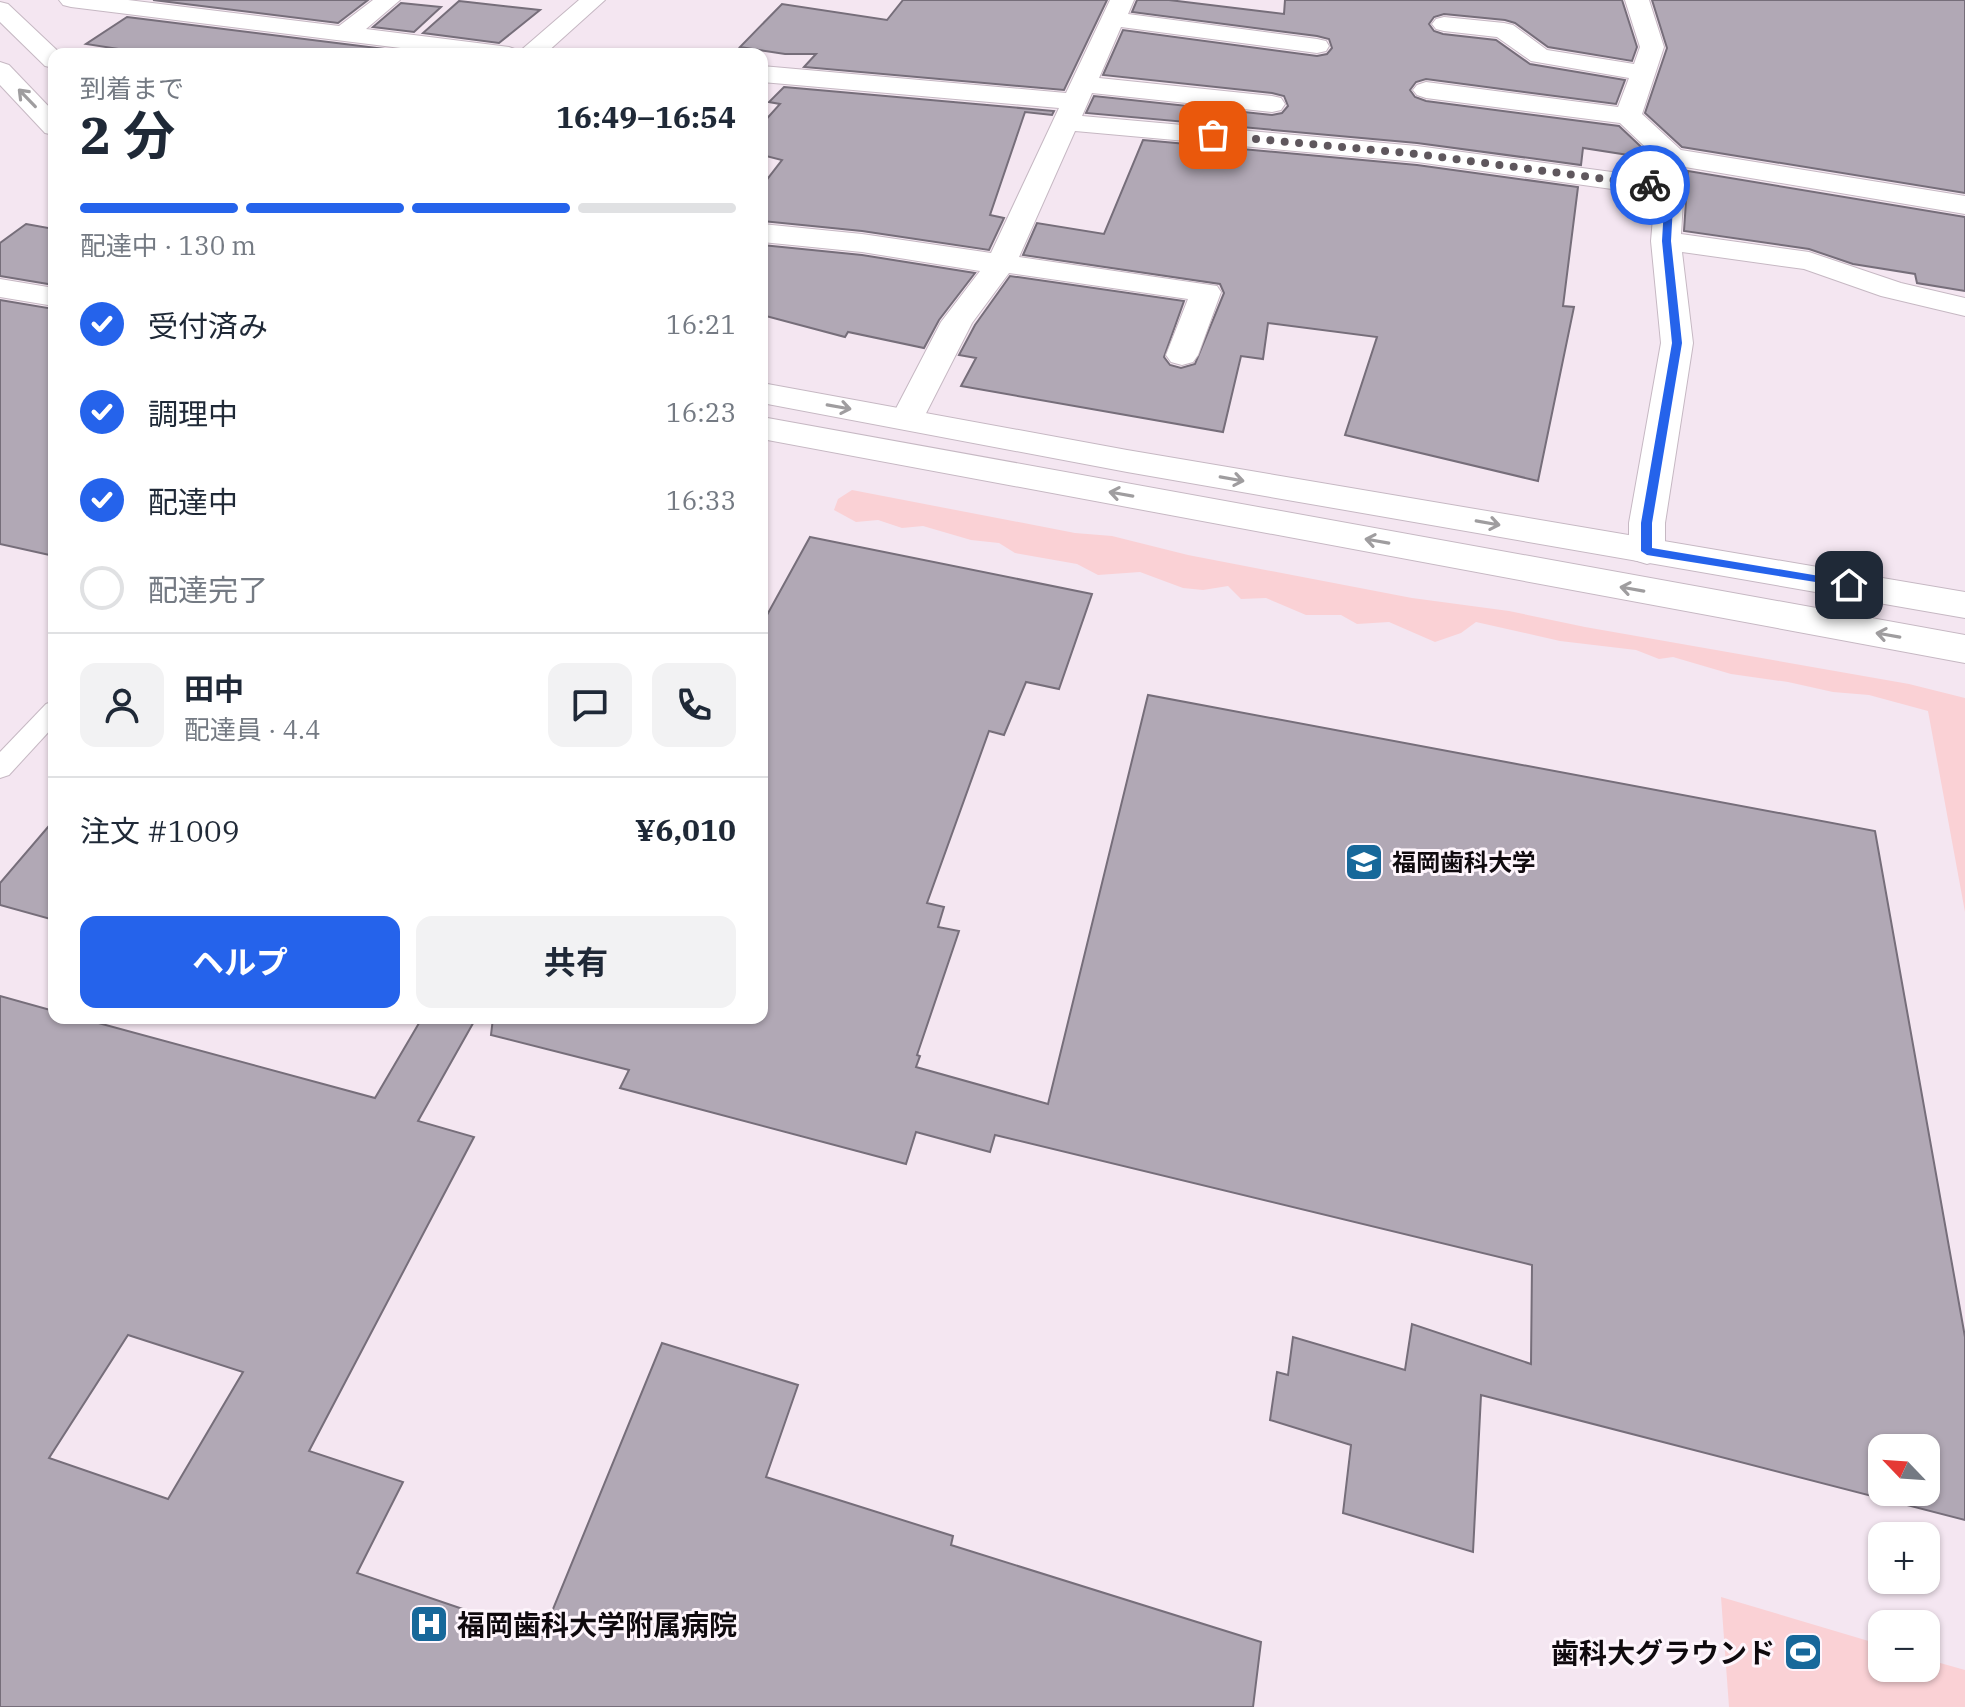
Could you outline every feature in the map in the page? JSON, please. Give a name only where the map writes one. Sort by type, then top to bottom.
[{"type":"street","points":[[71,0],[460,48]]},
{"type":"street","points":[[226,19],[253,0]]},
{"type":"street","points":[[344,34],[388,0]]},
{"type":"street","points":[[537,48],[593,0]]},
{"type":"street","points":[[1628,116],[1652,47],[1637,0]]},
{"type":"street","points":[[7,9],[48,54]]},
{"type":"street","points":[[907,420],[957,322],[1001,263],[1117,9],[1317,46]]},
{"type":"street","points":[[1444,24],[1504,30],[1540,56],[1643,73]]},
{"type":"street","points":[[0,70],[48,121]]},
{"type":"street","points":[[768,75],[1076,103],[1669,188]]},
{"type":"street","points":[[1426,90],[1628,116],[1672,157],[1965,205]]},
{"type":"street","points":[[1076,103],[1272,104]]},
{"type":"street","points":[[1647,551],[1647,523],[1677,343],[1666,241],[1672,157]]},
{"type":"street","points":[[768,234],[862,243],[967,261],[1206,292],[1182,355]]},
{"type":"street","points":[[1666,241],[1809,261],[1892,290],[1965,307]]},
{"type":"street","points":[[0,288],[48,296]]},
{"type":"street","points":[[768,394],[1965,605]]},
{"type":"street","points":[[768,429],[1965,649]]},
{"type":"lane","points":[[0,768],[48,716]]},
{"type":"shaded area","points":[[852,490],[1075,533],[1112,536],[1188,555],[1412,598],[1509,611],[1909,684],[1965,698],[1965,912],[1928,711],[1869,695],[1833,692],[1731,674],[1673,657],[1659,659],[1636,650],[1560,641],[1476,622],[1461,633],[1435,642],[1389,622],[1357,624],[1341,615],[1306,615],[1266,598],[1241,599],[1228,586],[1203,590],[1183,588],[1140,572],[1098,575],[1077,564],[1015,553],[999,543],[971,540],[923,526],[902,528],[878,520],[856,522],[834,510],[838,499]]},
{"type":"shaded area","name":"歯科大グラウンド","points":[[1721,1597],[1868,1641],[1868,1682],[1940,1682],[1940,1663],[1965,1670],[1965,1707],[1729,1707]]},
{"type":"building","points":[[153,0],[368,0],[338,23]]},
{"type":"building","points":[[903,0],[1107,0],[1064,90],[804,67],[816,54],[785,54],[768,51],[768,48],[740,47],[782,4],[887,20]]},
{"type":"building","points":[[1137,0],[1169,0],[1284,14],[1285,0],[1622,0],[1637,47],[1632,61],[1548,47],[1515,23],[1505,20],[1444,14],[1434,17],[1429,24],[1434,31],[1443,34],[1496,40],[1530,64],[1625,80],[1616,104],[1426,79],[1416,82],[1410,90],[1415,97],[1426,101],[1619,126],[1654,159],[1583,148],[1581,165],[1417,143],[1086,113],[1094,96],[1272,115],[1282,113],[1288,106],[1284,96],[1272,93],[1103,75],[1123,30],[1317,56],[1327,54],[1332,48],[1329,39],[1317,36],[1132,12]]},
{"type":"building","points":[[1652,0],[1965,0],[1965,193],[1682,147],[1645,113],[1667,48]]},
{"type":"building","points":[[459,1],[540,10],[499,43],[423,33]]},
{"type":"building","points":[[401,3],[441,7],[414,32],[373,27]]},
{"type":"building","points":[[127,17],[377,48],[112,48],[86,44]]},
{"type":"building","points":[[784,87],[1054,111],[1052,115],[1025,112],[990,215],[1004,218],[989,250],[862,231],[768,222],[768,178],[782,160],[768,156],[768,117],[780,104],[769,102]]},
{"type":"building","points":[[1143,140],[1417,165],[1578,187],[1563,306],[1574,307],[1538,481],[1345,435],[1377,337],[1268,323],[1263,359],[1241,356],[1223,432],[961,386],[976,358],[959,355],[975,325],[1010,276],[1184,301],[1164,357],[1170,365],[1181,368],[1195,364],[1224,293],[1220,284],[1023,255],[1037,223],[1104,234]]},
{"type":"building","points":[[1688,171],[1965,217],[1965,291],[1917,283],[1915,274],[1853,264],[1809,249],[1684,231]]},
{"type":"building","points":[[26,224],[48,228],[48,284],[0,276],[0,243]]},
{"type":"building","points":[[768,246],[862,255],[975,273],[939,320],[924,348],[848,332],[845,337],[768,317]]},
{"type":"building","points":[[0,300],[48,308],[48,555],[0,544]]},
{"type":"building","points":[[810,537],[1092,594],[1059,689],[1026,682],[1004,735],[989,731],[927,903],[944,907],[938,927],[959,931],[917,1055],[920,1056],[916,1067],[1048,1104],[1148,695],[1875,831],[1965,1337],[1965,1520],[1911,1506],[1940,1506],[1940,1434],[1868,1434],[1868,1495],[1481,1395],[1473,1552],[1343,1513],[1351,1445],[1270,1420],[1277,1372],[1288,1375],[1293,1337],[1405,1370],[1412,1324],[1531,1364],[1532,1265],[995,1135],[990,1152],[916,1132],[906,1164],[620,1088],[629,1070],[491,1035],[492,1024],[768,1024],[768,613]]},
{"type":"building","points":[[48,827],[48,918],[0,905],[0,883]]},
{"type":"building","points":[[0,996],[48,1009],[48,1024],[102,1024],[375,1098],[418,1024],[473,1024],[418,1121],[474,1137],[309,1451],[403,1482],[357,1573],[542,1636],[662,1343],[798,1385],[766,1477],[953,1536],[951,1545],[1261,1642],[1253,1707],[0,1707]],"holes":[[[128,1335],[243,1372],[168,1499],[49,1458]]]},
{"type":"way so far","points":[[1213,135],[1417,154],[1650,185]]},
{"type":"place","name":"福岡歯科大学","points":[[1364,862]]},
{"type":"place","name":"福岡歯科大学附属病院","points":[[429,1624]]},
{"type":"place","name":"歯科大グラウンド","points":[[1803,1652]]},
{"type":"route","points":[[1650,185],[1669,188],[1666,241],[1677,343],[1647,523],[1647,551],[1849,585]]}]
